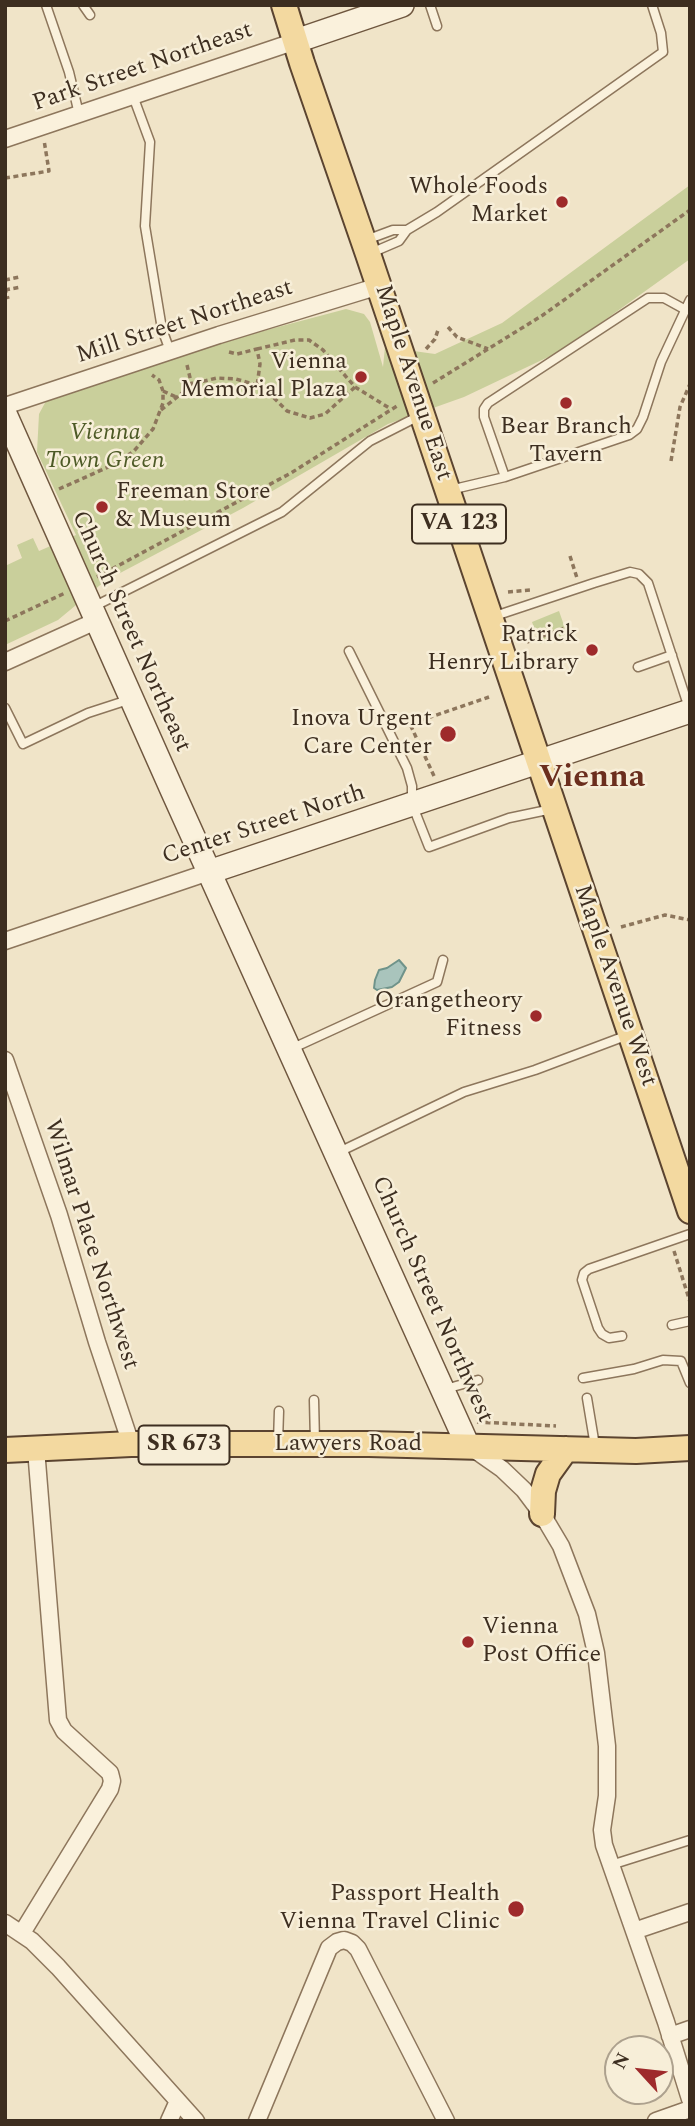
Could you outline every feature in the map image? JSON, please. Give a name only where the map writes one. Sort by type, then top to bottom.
[{"type":"main road","name":"Maple Avenue East","points":[[284,5],[539,761]]},
{"type":"main road","name":"Maple Avenue West","points":[[539,761],[690,1211]]},
{"type":"main road","name":"Lawyers Road","points":[[5,1450],[131,1444],[468,1446],[636,1451],[690,1448]]},
{"type":"main road","points":[[542,1514],[543,1491],[548,1474],[566,1449]]},
{"type":"street","points":[[296,41],[387,7]]},
{"type":"street","name":"Park Street Northeast","points":[[5,139],[296,41]]},
{"type":"street","name":"Mill Street Northeast","points":[[5,406],[379,286]]},
{"type":"street","name":"Church Street Northeast","points":[[5,414],[209,872]]},
{"type":"street","points":[[5,662],[93,615]]},
{"type":"street","name":"Center Street North","points":[[5,941],[690,711]]},
{"type":"street","name":"Church Street Northwest","points":[[209,872],[468,1446],[502,1469],[523,1490],[542,1514],[575,1579],[594,1643],[607,1746],[607,1786],[602,1829],[604,1845],[670,2035]]},
{"type":"street","name":"Wilmar Place Northwest","points":[[5,1060],[59,1214],[131,1444]]},
{"type":"street","points":[[22,1933],[110,1789],[112,1781],[110,1773],[64,1731],[58,1720],[36,1449]]},
{"type":"street","points":[[634,1931],[690,1912]]},
{"type":"street","points":[[5,1923],[22,1933],[58,1967],[196,2121]]},
{"type":"street","points":[[257,2121],[329,1948],[344,1940],[352,1943],[358,1950],[446,2121]]},
{"type":"street","points":[[673,2035],[690,2029]]},
{"type":"street","name":"Church Street Northwest","points":[[674,2049],[690,2099]]},
{"type":"street","points":[[169,2121],[178,2101]]},
{"type":"street","points":[[656,2121],[690,2109]]},
{"type":"lane","points":[[46,5],[69,72],[79,114]]},
{"type":"lane","points":[[83,5],[90,15]]},
{"type":"lane","points":[[430,5],[437,26]]},
{"type":"lane","points":[[366,248],[399,241],[407,230],[437,212],[663,52],[661,33],[652,5]]},
{"type":"lane","points":[[133,96],[149,142],[145,226],[162,329],[170,351]]},
{"type":"lane","points":[[366,248],[393,230],[407,230]]},
{"type":"lane","points":[[505,477],[484,417],[484,409],[488,403],[648,298],[664,298],[684,309]]},
{"type":"lane","points":[[447,491],[505,477],[629,435],[643,417],[661,362],[690,300]]},
{"type":"lane","points":[[93,615],[282,512],[419,404]]},
{"type":"lane","points":[[491,618],[630,572],[639,573],[648,583],[690,711]]},
{"type":"lane","points":[[349,651],[407,768],[412,786],[412,804],[429,847],[509,818],[555,809]]},
{"type":"lane","points":[[638,667],[671,655]]},
{"type":"lane","points":[[5,708],[23,744],[88,713],[131,699]]},
{"type":"lane","points":[[290,1049],[437,982],[443,960]]},
{"type":"lane","points":[[336,1154],[464,1092],[535,1070],[630,1034]]},
{"type":"lane","points":[[622,1336],[609,1338],[602,1335],[582,1280],[584,1273],[690,1234]]},
{"type":"lane","points":[[672,1325],[690,1321]]},
{"type":"lane","points":[[583,1378],[634,1369],[663,1360],[681,1361],[690,1383]]},
{"type":"lane","points":[[442,1390],[478,1380]]},
{"type":"lane","points":[[587,1398],[596,1449]]},
{"type":"lane","points":[[314,1400],[316,1445]]},
{"type":"lane","points":[[278,1445],[279,1411]]},
{"type":"lane","points":[[611,1865],[690,1840]]},
{"type":"path","points":[[5,178],[49,171],[41,127]]},
{"type":"path","points":[[5,621],[80,585],[291,473],[391,409],[419,404],[488,349],[544,314],[690,210]]},
{"type":"path","points":[[5,280],[19,277]]},
{"type":"path","points":[[8,299],[6,289],[21,287]]},
{"type":"path","points":[[448,327],[457,337],[488,349]]},
{"type":"path","points":[[426,349],[439,330]]},
{"type":"path","points":[[229,352],[237,354],[295,340],[309,340],[323,351],[355,387],[391,409]]},
{"type":"path","points":[[257,349],[260,363],[257,386]]},
{"type":"path","points":[[187,365],[192,386]]},
{"type":"path","points":[[54,491],[104,469],[134,451],[153,429],[163,403],[163,391],[159,380],[146,370]]},
{"type":"path","points":[[160,412],[192,386],[217,378],[236,379],[257,386],[269,393],[286,411],[310,418],[325,414],[355,387]]},
{"type":"path","points":[[671,461],[680,407],[690,384]]},
{"type":"path","points":[[163,391],[176,397]]},
{"type":"path","points":[[570,556],[578,580]]},
{"type":"path","points":[[527,642],[568,627]]},
{"type":"path","points":[[435,778],[410,724],[489,697]]},
{"type":"path","points":[[621,927],[665,915],[690,920]]},
{"type":"path","points":[[674,1251],[690,1302]]},
{"type":"green space","name":"Vienna Town Green","points":[[690,185],[690,259],[563,350],[464,397],[388,424],[243,508],[105,581],[58,620],[5,645],[5,566],[22,558],[17,545],[33,538],[39,551],[76,535],[37,452],[39,414],[46,401],[210,345],[346,309],[364,314],[370,322],[383,367],[385,347],[435,354],[502,323]]},
{"type":"green space","points":[[559,611],[567,634],[540,644],[532,622]]},
{"type":"water","points":[[399,960],[406,968],[399,982],[392,987],[377,990],[374,988],[379,970]]},
{"type":"place","name":"Whole Foods Market","points":[[562,202]]},
{"type":"place","name":"Vienna Memorial Plaza","points":[[361,377]]},
{"type":"place","name":"Bear Branch Tavern","points":[[566,403]]},
{"type":"place","name":"Freeman Store & Museum","points":[[102,507]]},
{"type":"place","name":"Patrick Henry Library","points":[[592,650]]},
{"type":"place","name":"Inova Urgent Care Center","points":[[448,734]]},
{"type":"place","name":"Orangetheory Fitness","points":[[536,1016]]},
{"type":"place","name":"Vienna Post Office","points":[[468,1642]]},
{"type":"place","name":"Passport Health Vienna Travel Clinic","points":[[516,1909]]},
{"type":"district","name":"Vienna","points":[[592,780]]}]
